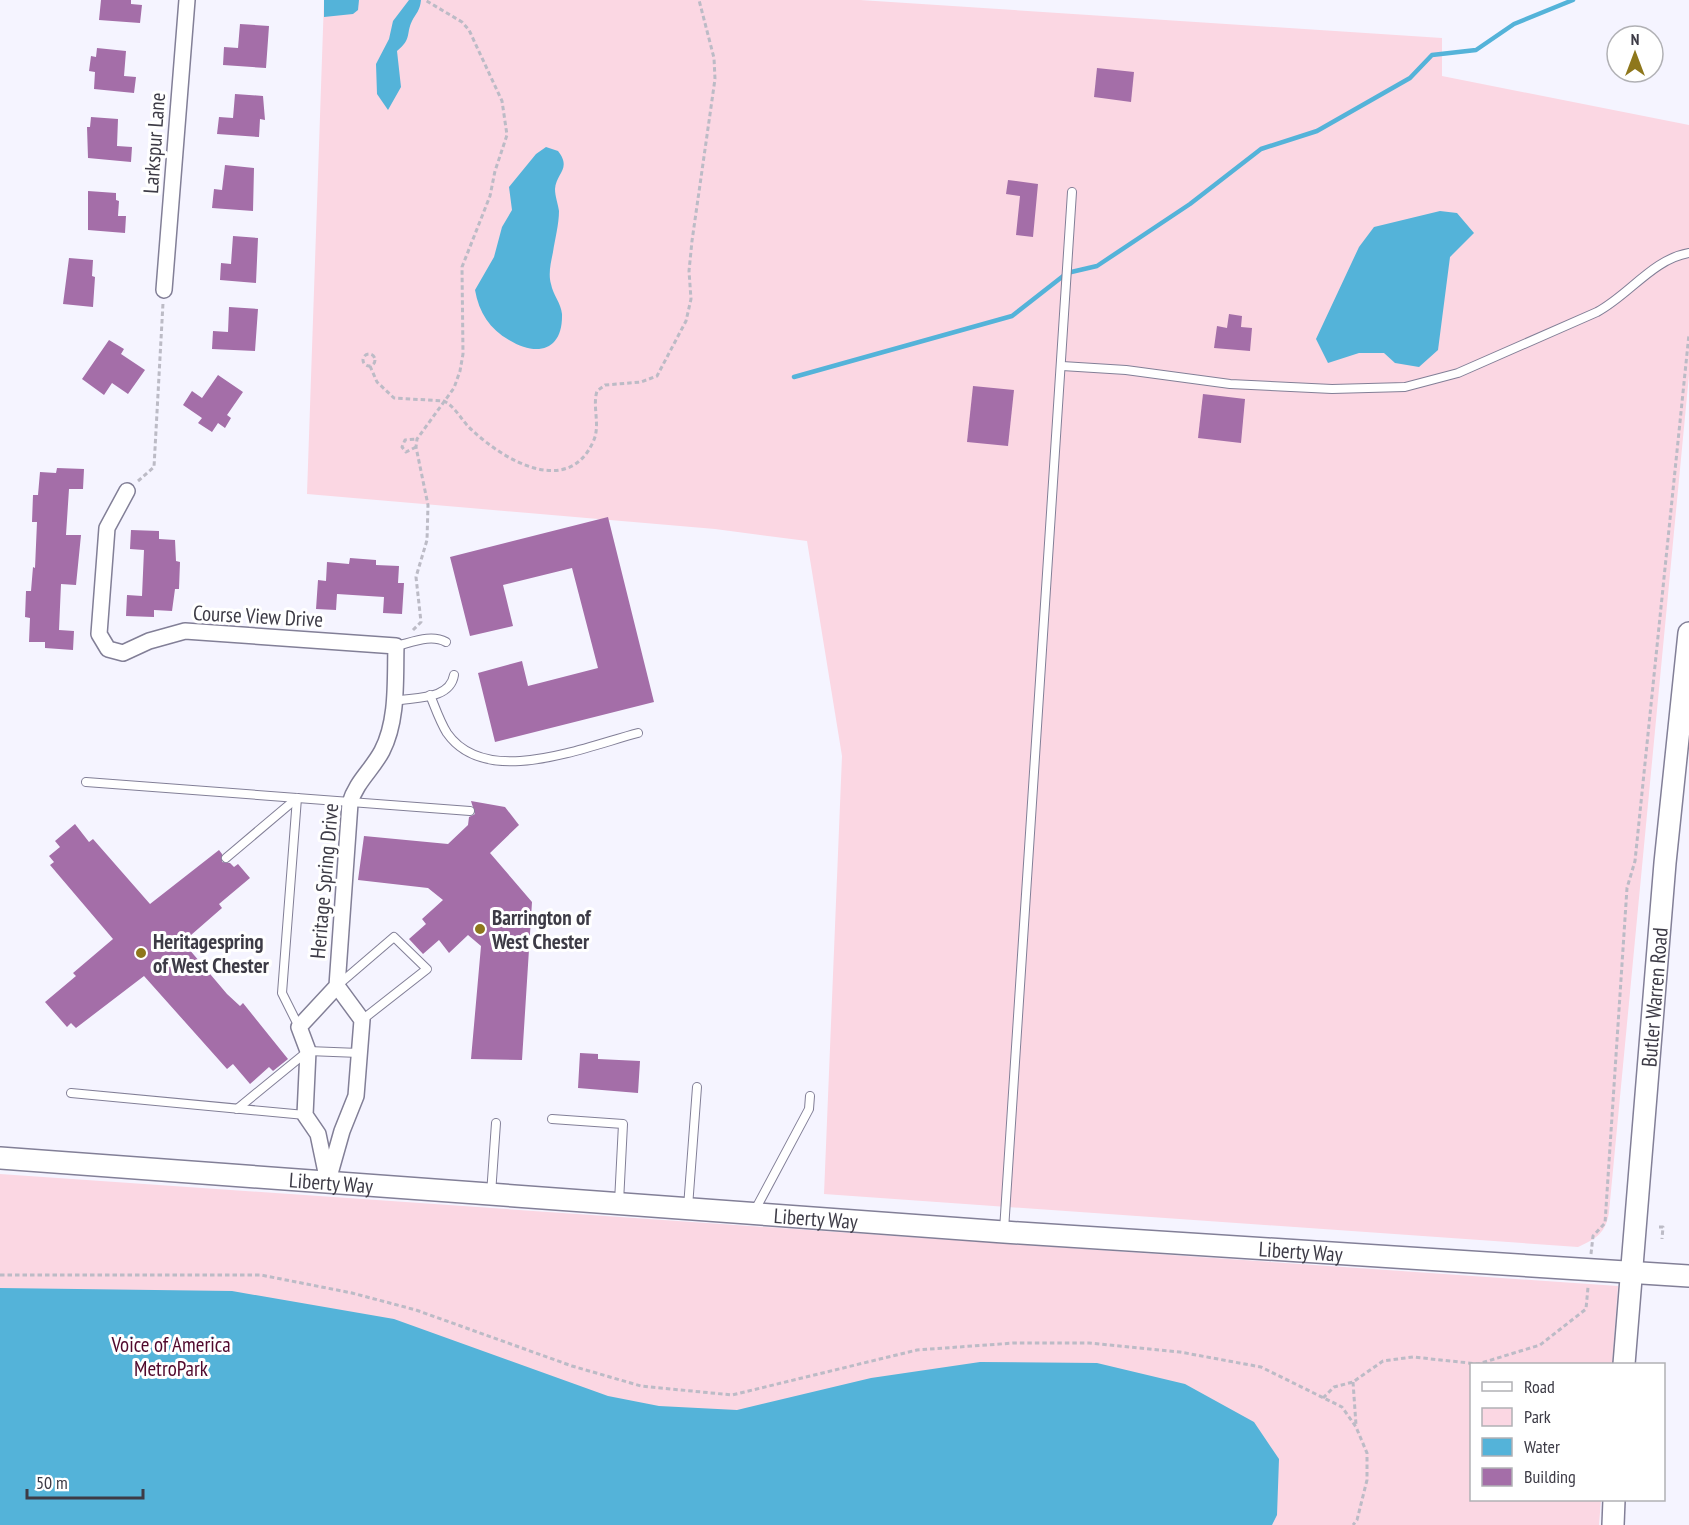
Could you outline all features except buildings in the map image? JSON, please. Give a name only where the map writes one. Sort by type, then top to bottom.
[{"type":"main road","name":"Butler Warren Road","points":[[1624,1363],[1665,863],[1689,633]]},
{"type":"main road","name":"Liberty Way","points":[[0,1158],[1004,1232],[1689,1276]]},
{"type":"main road","points":[[1612,1525],[1614,1501]]},
{"type":"street","name":"Larkspur Lane","points":[[164,290],[187,0]]},
{"type":"street","name":"Course View Drive","points":[[128,491],[107,528],[104,547],[99,634],[108,649],[123,653],[149,641],[185,631],[396,645]]},
{"type":"street","name":"Heritage Spring Drive","points":[[299,1027],[337,986],[350,803],[360,780],[383,750],[395,701],[396,645]]},
{"type":"street","name":"Heritage Spring Drive","points":[[337,986],[362,1020]]},
{"type":"street","points":[[328,1182],[342,1131],[356,1096],[362,1020]]},
{"type":"street","points":[[299,1027],[308,1051],[305,1115],[318,1134],[328,1182]]},
{"type":"lane","points":[[1004,1232],[1072,192]]},
{"type":"lane","points":[[1062,366],[1126,370],[1230,384],[1332,389],[1405,387],[1458,373],[1598,312],[1614,303],[1662,261],[1689,253]]},
{"type":"lane","points":[[396,645],[428,638],[438,638],[446,642]]},
{"type":"lane","points":[[395,701],[442,693],[452,683],[454,675]]},
{"type":"lane","points":[[430,695],[447,733],[469,754],[490,761],[519,763],[638,734]]},
{"type":"lane","points":[[86,782],[470,811]]},
{"type":"lane","points":[[226,858],[297,798]]},
{"type":"lane","points":[[297,798],[282,993],[299,1027]]},
{"type":"lane","points":[[337,986],[394,937],[427,969],[362,1020]]},
{"type":"lane","points":[[237,1109],[308,1051],[359,1053]]},
{"type":"lane","points":[[688,1209],[697,1087]]},
{"type":"lane","points":[[71,1093],[305,1115]]},
{"type":"lane","points":[[753,1213],[809,1109],[810,1096]]},
{"type":"lane","points":[[552,1119],[623,1124],[619,1203]]},
{"type":"lane","points":[[491,1194],[496,1124]]},
{"type":"path","points":[[396,645],[421,622],[416,577],[427,540],[428,505],[416,447],[417,439],[454,388],[460,371],[463,354],[460,301],[462,273],[490,196],[507,135],[502,100],[469,30],[462,22],[425,0]]},
{"type":"path","points":[[370,366],[375,358],[366,354],[363,363],[370,366],[377,382],[394,398],[444,401],[485,441],[535,468],[557,471],[575,466],[588,451],[596,431],[595,398],[601,386],[641,382],[657,376],[686,321],[691,298],[690,256],[715,79],[714,58],[699,0]]},
{"type":"path","points":[[128,491],[154,467],[164,290]]},
{"type":"path","points":[[1593,1236],[1605,1223],[1627,888],[1635,861],[1689,334]]},
{"type":"path","points":[[416,447],[406,452],[402,447],[405,440],[417,439]]},
{"type":"path","points":[[1659,1227],[1663,1227],[1662,1239]]},
{"type":"path","points":[[0,1275],[261,1275],[352,1293],[416,1310],[572,1366],[641,1386],[732,1395],[918,1350],[1014,1343],[1089,1343],[1180,1352],[1261,1367],[1342,1407],[1356,1427],[1367,1453],[1367,1480],[1357,1520],[1353,1525]]},
{"type":"path","points":[[1481,1363],[1540,1345],[1586,1309]]},
{"type":"path","points":[[1323,1398],[1334,1387],[1353,1382],[1383,1361],[1413,1357],[1470,1363]]},
{"type":"path","points":[[1353,1382],[1356,1427]]},
{"type":"green space","points":[[324,0],[860,0],[1442,38],[1442,76],[1689,125],[1689,375],[1609,1212],[1603,1230],[1578,1247],[824,1194],[842,756],[807,541],[715,529],[307,494]]},
{"type":"green space","name":"Voice of America MetroPark","points":[[0,1174],[1618,1286],[1612,1363],[1470,1363],[1470,1501],[1601,1501],[1599,1525],[0,1525]]},
{"type":"water","points":[[324,0],[359,0],[358,10],[353,14],[324,17]]},
{"type":"water","points":[[409,0],[421,0],[410,25],[407,39],[397,51],[401,87],[388,110],[377,94],[376,64],[389,39],[393,21]]},
{"type":"water","points":[[546,147],[558,151],[564,162],[555,189],[559,216],[550,272],[552,288],[562,314],[558,336],[553,343],[538,349],[519,345],[496,331],[479,306],[475,290],[494,257],[502,227],[512,210],[509,187],[536,154]]},
{"type":"water","points":[[1440,211],[1457,213],[1474,233],[1450,257],[1438,350],[1419,367],[1395,363],[1384,353],[1359,353],[1328,363],[1316,339],[1359,247],[1374,227]]},
{"type":"water","points":[[0,1288],[232,1291],[394,1319],[608,1396],[659,1406],[737,1410],[871,1378],[980,1362],[1097,1363],[1185,1384],[1254,1422],[1279,1459],[1277,1515],[1272,1525],[0,1525]]},
{"type":"waterway","points":[[794,377],[1012,316],[1067,273],[1097,266],[1190,204],[1261,149],[1317,131],[1410,78],[1432,55],[1476,50],[1514,24],[1573,0]]},
{"type":"place","name":"Barrington of West Chester","points":[[480,929]]},
{"type":"place","name":"Heritagespring of West Chester","points":[[141,953]]}]
